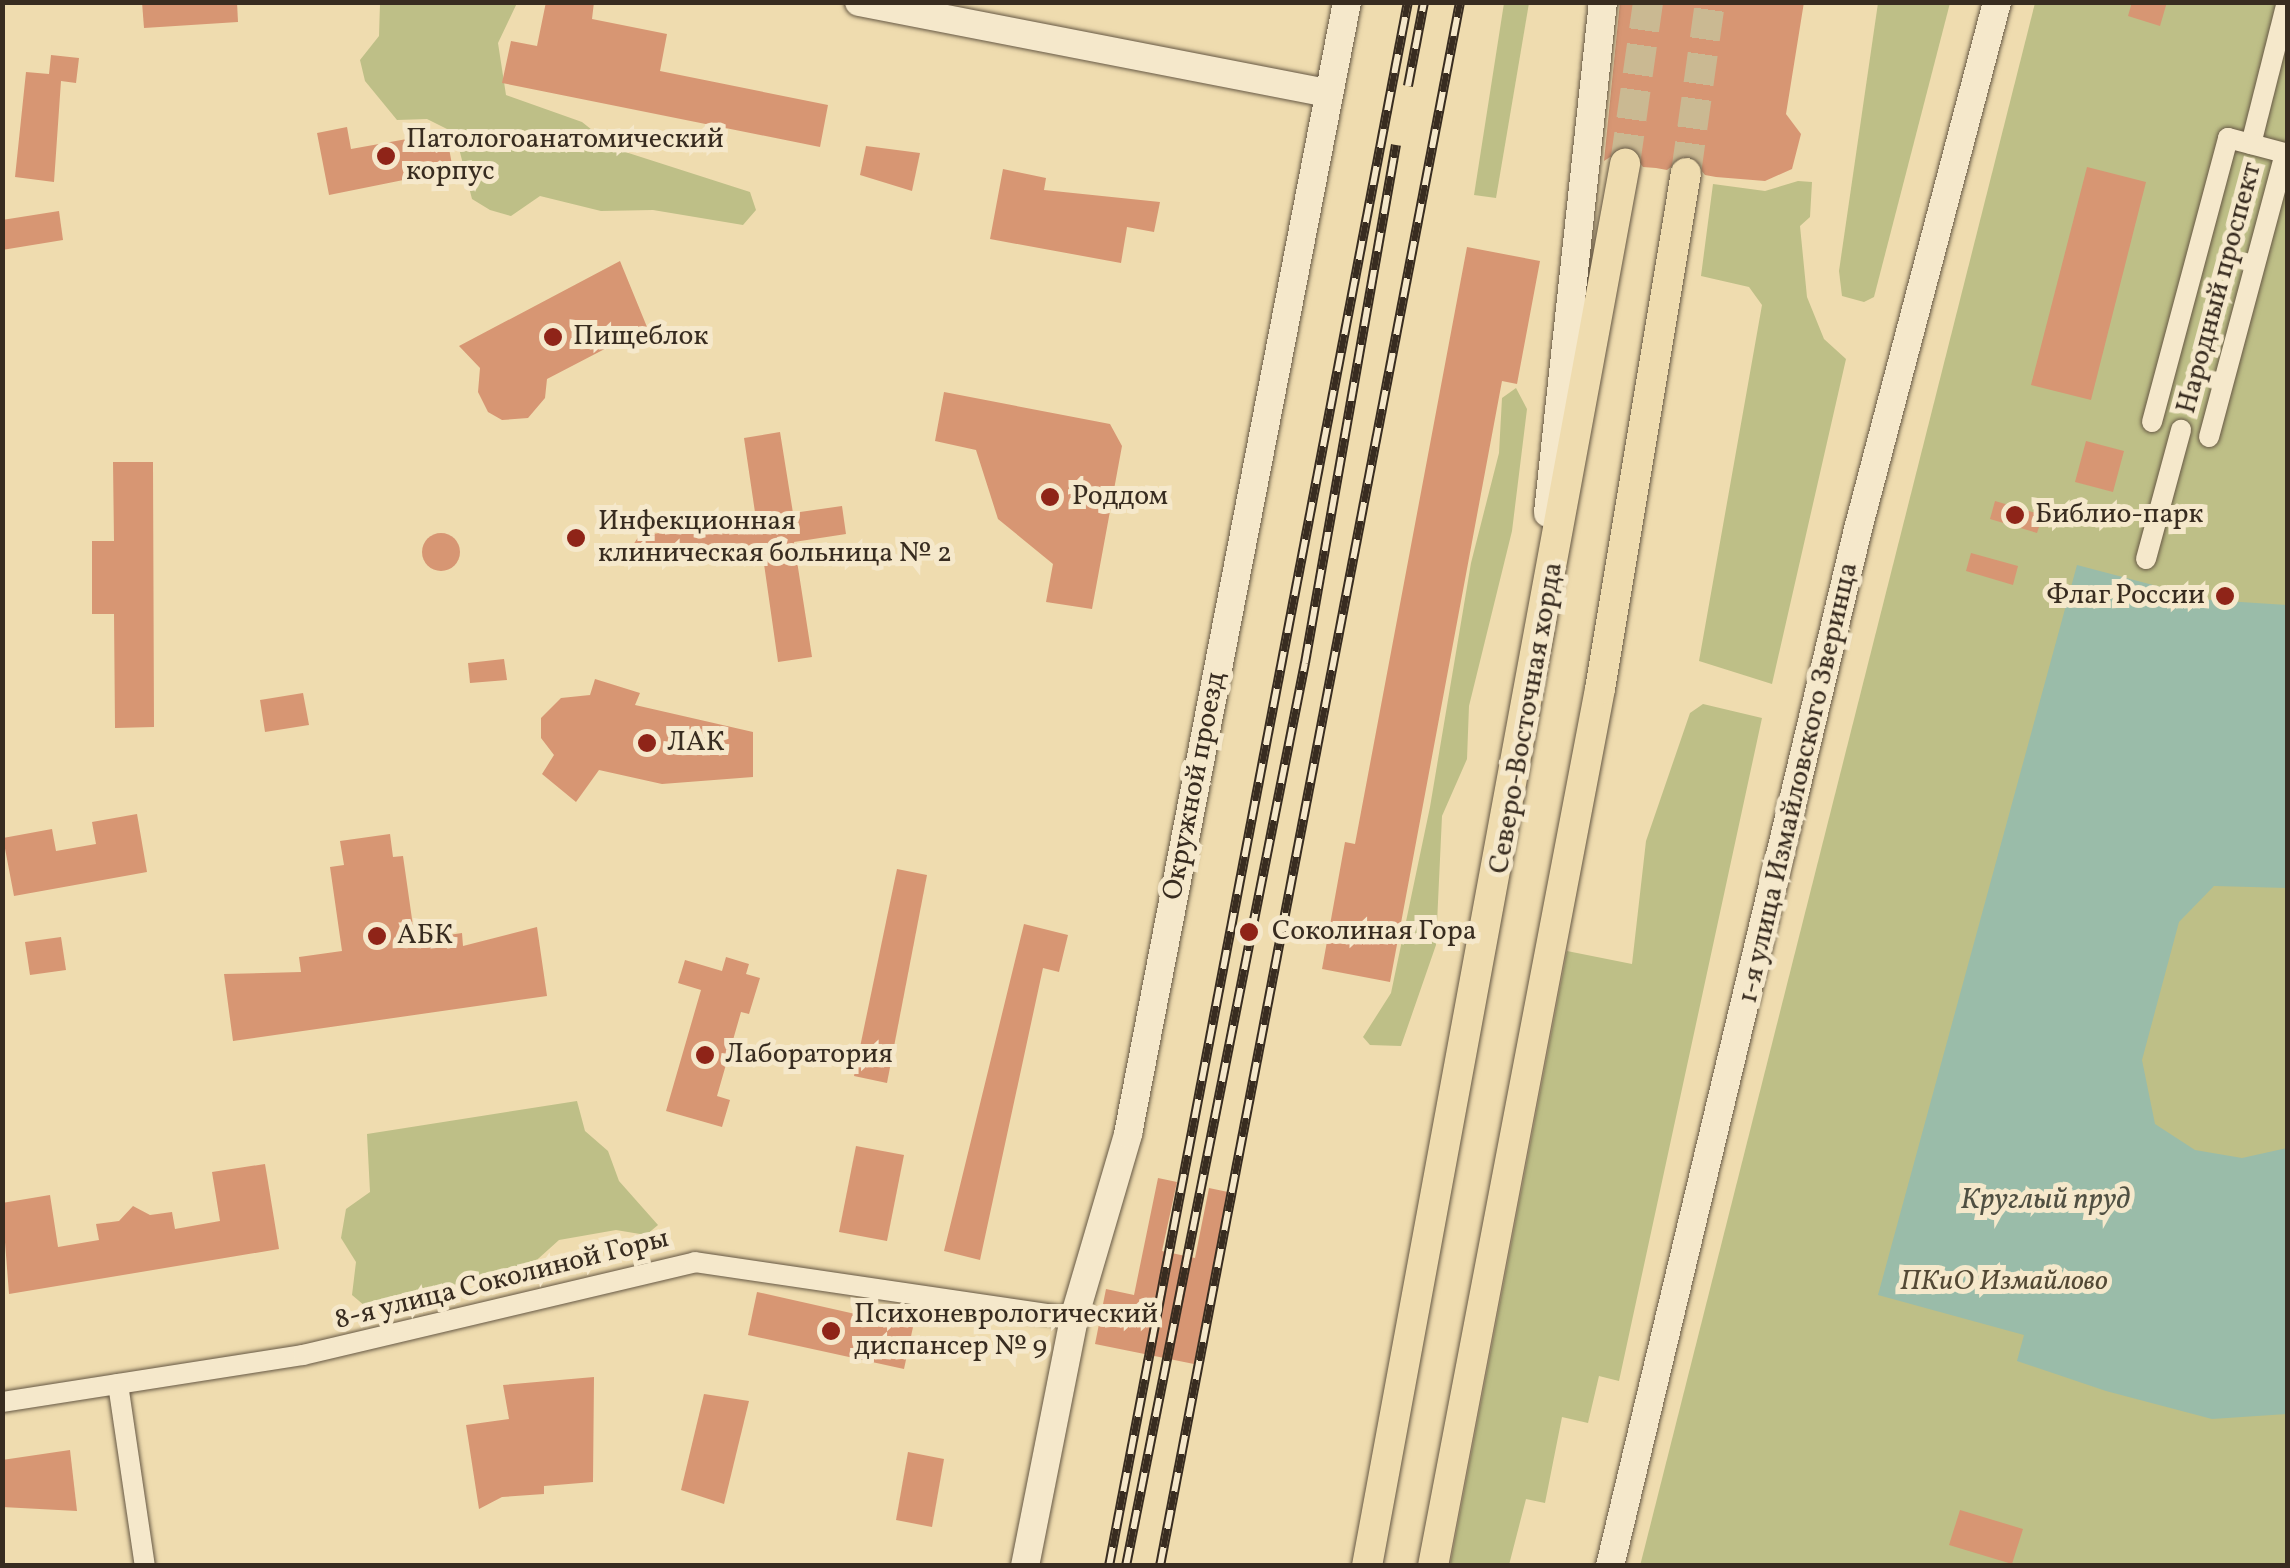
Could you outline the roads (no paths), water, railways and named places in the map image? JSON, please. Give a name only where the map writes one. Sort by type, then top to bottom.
[{"type":"main road","name":"Северо-Восточная хорда","points":[[1366,1566],[1519,761],[1625,164]]},
{"type":"main road","points":[[1432,1566],[1600,689],[1686,173]]},
{"type":"street","points":[[859,2],[1328,94]]},
{"type":"street","name":"Окружной проезд","points":[[1025,1566],[1074,1318],[1128,1134],[1347,2]]},
{"type":"street","points":[[1519,761],[1602,2]]},
{"type":"street","name":"1-я улица Измайловского Зверинца","points":[[1610,1566],[1858,528],[1996,2]]},
{"type":"street","name":"Народный проспект","points":[[2152,422],[2228,138],[2251,144],[2287,2]]},
{"type":"street","points":[[2251,144],[2286,154]]},
{"type":"street","name":"Народный проспект","points":[[2209,437],[2286,154]]},
{"type":"street","name":"Народный проспект","points":[[2146,558],[2181,430]]},
{"type":"street","name":"8-я улица Соколиной Горы","points":[[2,1402],[362,1343],[696,1262],[1074,1318]]},
{"type":"street","points":[[118,1384],[146,1566]]},
{"type":"water","name":"Круглый пруд","points":[[2077,565],[2210,600],[2287,605],[2287,888],[2214,886],[2179,922],[2142,1060],[2155,1124],[2195,1150],[2242,1158],[2287,1148],[2287,1414],[2212,1419],[2106,1391],[2017,1361],[2024,1335],[1878,1295]]},
{"type":"tunnel","points":[[1625,164],[1648,2]]},
{"type":"tunnel","points":[[1686,173],[1710,2]]},
{"type":"railway","points":[[1109,1566],[1408,2]]},
{"type":"railway","points":[[1408,86],[1424,2]]},
{"type":"railway","points":[[1160,1566],[1460,2]]},
{"type":"railway","points":[[1126,1566],[1305,663],[1396,145]]},
{"type":"place","name":"Патологоанатомический корпус","points":[[386,156]]},
{"type":"place","name":"Пищеблок","points":[[553,337]]},
{"type":"place","name":"Роддом","points":[[1050,497]]},
{"type":"place","name":"Библио-парк","points":[[2015,515]]},
{"type":"place","name":"Инфекционная клиническая больница № 2","points":[[576,538]]},
{"type":"place","name":"Флаг России","points":[[2225,596]]},
{"type":"place","name":"ЛАК","points":[[647,743]]},
{"type":"place","name":"Соколиная Гора","points":[[1249,932]]},
{"type":"place","name":"АБК","points":[[377,936]]},
{"type":"place","name":"Лаборатория","points":[[705,1055]]},
{"type":"place","name":"Психоневрологический диспансер № 9","points":[[831,1331]]},
{"type":"park label","name":"ПКиО Измайлово","points":[[2004,1282]]}]
